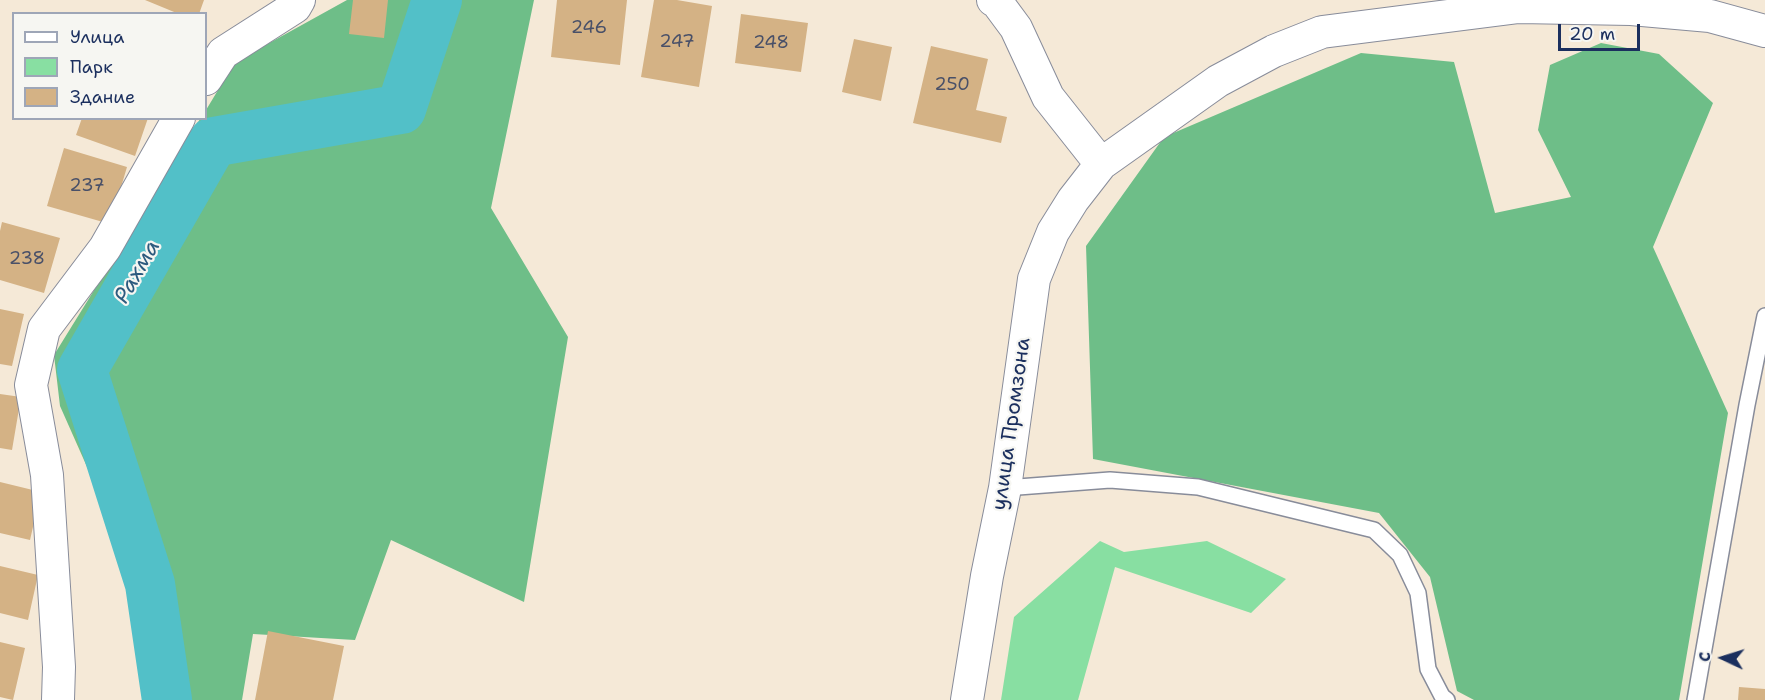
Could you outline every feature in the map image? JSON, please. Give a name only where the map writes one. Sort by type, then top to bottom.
[{"type":"street","points":[[207,77],[223,53],[296,7],[299,0]]},
{"type":"street","points":[[993,0],[1016,28],[1048,97],[1101,164]]},
{"type":"street","name":"улица Промзона","points":[[967,700],[987,576],[1005,488],[1034,279],[1053,232],[1073,200],[1101,164],[1218,81],[1274,51],[1322,32],[1519,7],[1631,9],[1710,16],[1765,31]]},
{"type":"street","points":[[58,700],[59,667],[47,475],[31,385],[44,329],[105,248],[178,120]]},
{"type":"lane","points":[[1695,700],[1765,316]]},
{"type":"lane","points":[[1005,488],[1110,480],[1198,487],[1374,530],[1400,555],[1418,593],[1428,669],[1442,696],[1447,700]]},
{"type":"green space","points":[[347,0],[534,0],[491,208],[568,337],[524,602],[391,540],[355,640],[253,634],[242,700],[147,700],[139,666],[139,584],[60,406],[54,355],[199,120],[207,120],[207,108],[235,62]]},
{"type":"green space","points":[[1601,43],[1659,54],[1713,103],[1653,247],[1728,413],[1679,700],[1474,700],[1457,691],[1430,577],[1379,513],[1093,459],[1086,246],[1164,137],[1361,53],[1454,62],[1495,213],[1571,197],[1538,130],[1550,65]]},
{"type":"green space","points":[[1100,541],[1124,552],[1207,541],[1286,579],[1251,613],[1115,567],[1078,700],[1001,700],[1014,617]]},
{"type":"building","points":[[145,0],[204,0],[200,12],[174,12]]},
{"type":"building","points":[[353,0],[388,0],[384,38],[349,34]]},
{"type":"building","points":[[557,0],[627,0],[620,65],[551,57]]},
{"type":"building","points":[[654,0],[677,0],[712,6],[699,87],[641,77]]},
{"type":"building","points":[[741,14],[808,23],[801,72],[735,63]]},
{"type":"building","points":[[854,39],[892,47],[881,101],[842,92]]},
{"type":"building","points":[[931,46],[988,59],[976,110],[1007,117],[1001,143],[913,123]]},
{"type":"building","points":[[81,120],[147,120],[135,156],[76,135]]},
{"type":"building","points":[[64,148],[127,167],[110,224],[47,206]]},
{"type":"building","points":[[2,222],[60,238],[44,293],[0,280]]},
{"type":"building","points":[[0,309],[24,314],[12,366],[0,364]]},
{"type":"building","points":[[0,394],[21,397],[12,450],[0,448]]},
{"type":"building","points":[[0,482],[41,492],[30,540],[0,533]]},
{"type":"building","points":[[0,566],[38,575],[28,620],[0,613]]},
{"type":"building","points":[[268,631],[344,646],[333,700],[255,700]]},
{"type":"building","points":[[0,642],[25,648],[13,700],[0,697]]},
{"type":"building","points":[[1739,687],[1765,689],[1765,700],[1738,700]]},
{"type":"waterway","name":"Рахма","points":[[167,700],[150,584],[82,370],[213,142],[401,109],[437,0]]}]
